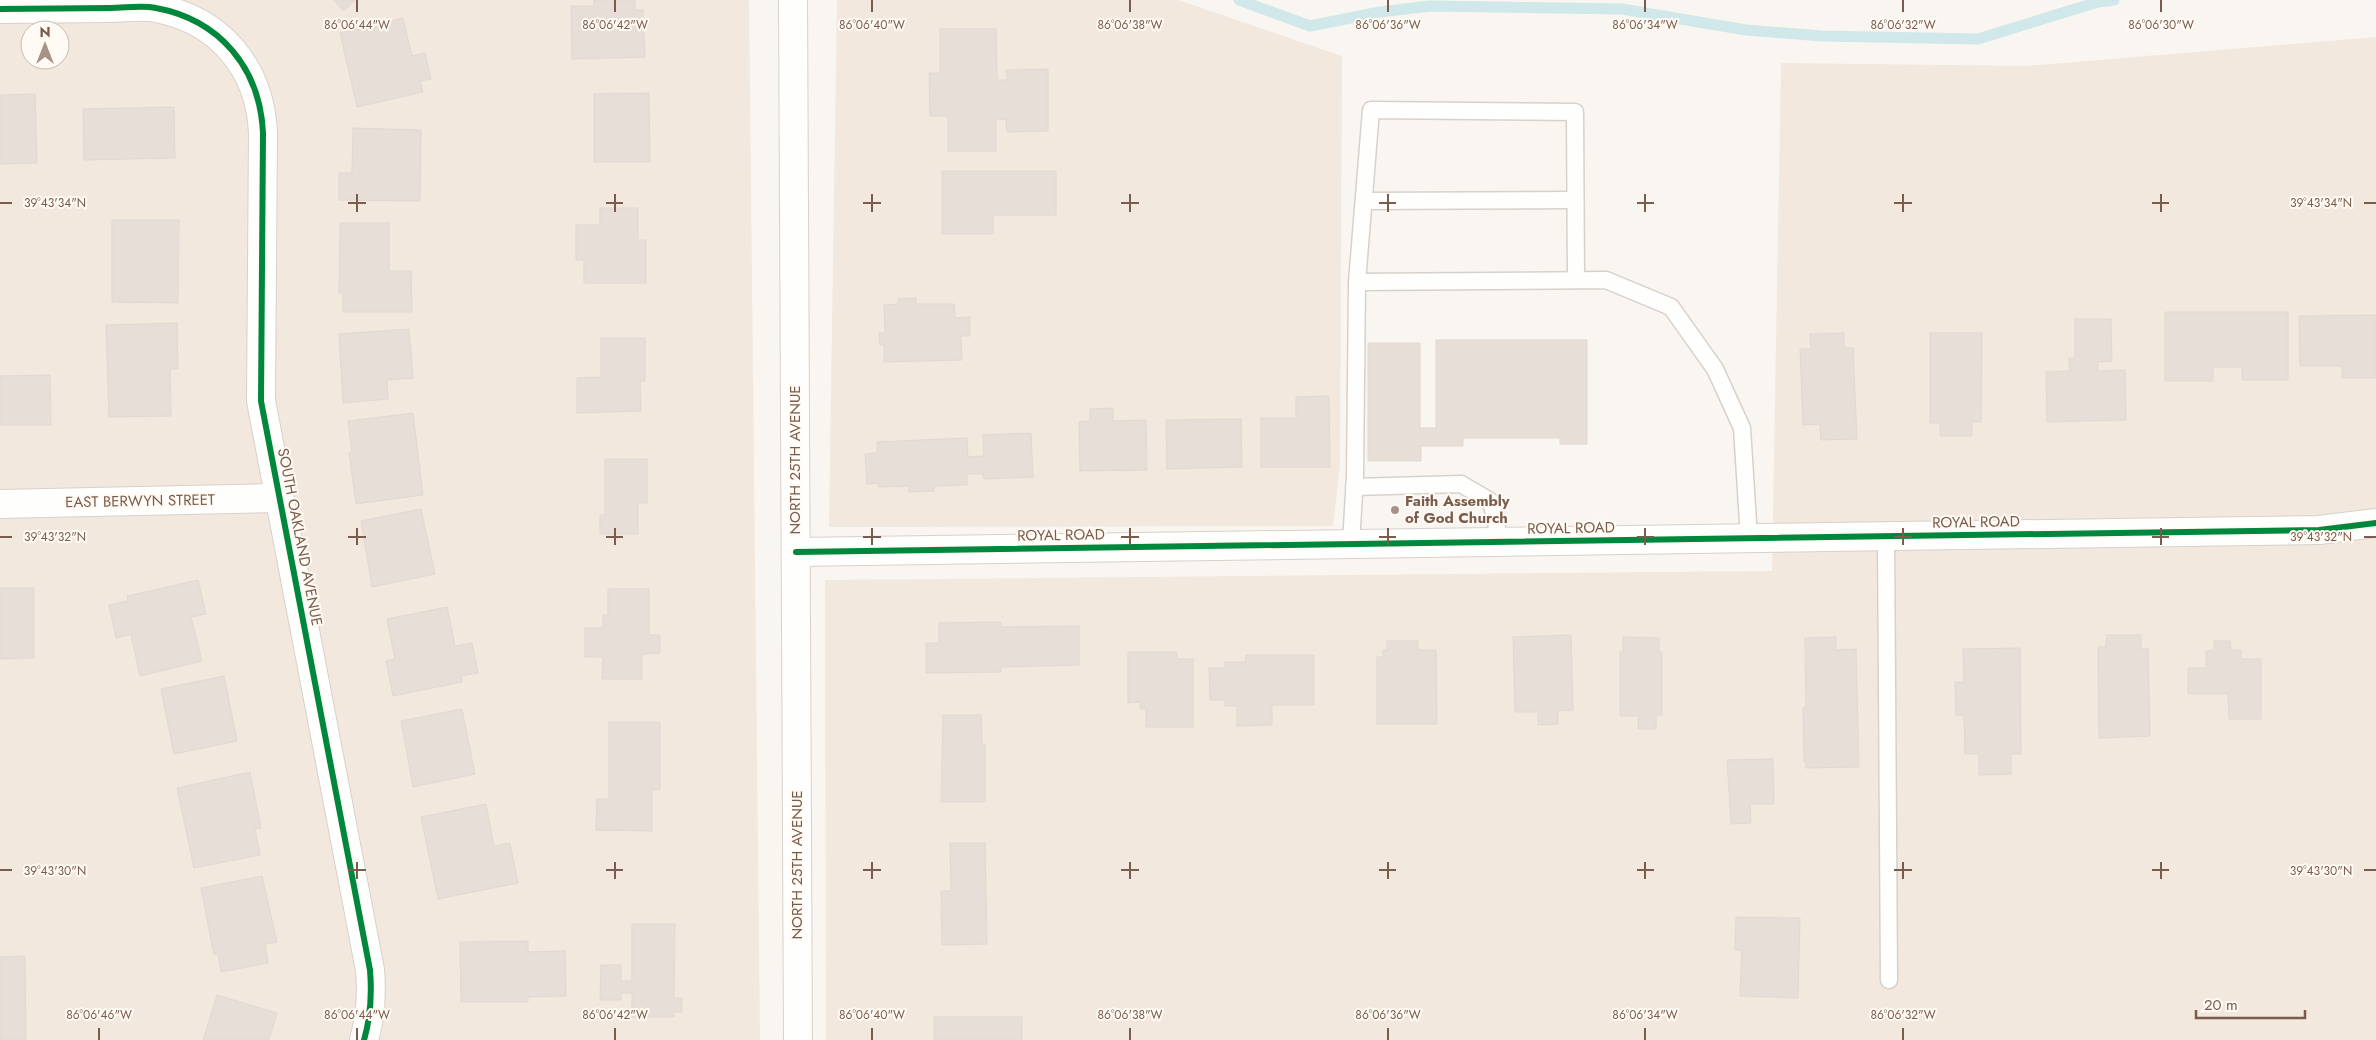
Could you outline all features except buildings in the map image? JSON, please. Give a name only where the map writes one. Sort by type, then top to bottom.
[{"type":"street","name":"NORTH 25TH AVENUE","points":[[793,0],[798,1040]]},
{"type":"street","name":"SOUTH OAKLAND AVENUE","points":[[0,10],[155,7],[193,18],[226,43],[239,59],[254,84],[262,114],[260,374],[264,420],[370,970],[372,995],[370,1016],[364,1040]]},
{"type":"street","name":"EAST BERWYN STREET","points":[[0,504],[280,498]]},
{"type":"street","name":"ROYAL ROAD","points":[[796,552],[2320,530],[2376,523]]},
{"type":"lane","points":[[1351,544],[1354,487],[1357,282],[1371,110],[1574,112],[1576,280]]},
{"type":"lane","points":[[1364,201],[1576,200]]},
{"type":"lane","points":[[1357,282],[1606,280],[1671,307],[1715,369],[1742,428],[1749,538]]},
{"type":"lane","points":[[1354,487],[1461,484],[1490,501],[1495,515],[1499,542]]},
{"type":"lane","points":[[1886,536],[1889,980]]},
{"type":"shaded area","points":[[0,0],[749,0],[760,1040],[0,1040]]},
{"type":"shaded area","points":[[837,0],[1178,0],[1342,56],[1340,465],[1333,526],[829,527]]},
{"type":"shaded area","points":[[2376,37],[2376,1040],[826,1040],[825,580],[1772,571],[1781,63],[2026,66]]},
{"type":"waterway","points":[[1239,0],[1310,26],[1380,12],[1430,6],[1622,9],[1746,30],[1822,36],[1978,39],[2098,2],[2114,0]]},
{"type":"cycle path","points":[[0,9],[145,7],[179,14],[199,23],[217,36],[245,68],[254,88],[260,109],[263,133],[261,401],[370,970],[370,1005],[364,1040]]},
{"type":"cycle path","points":[[796,552],[2319,530],[2376,523]]},
{"type":"place","name":"Faith Assembly of God Church","points":[[1395,510]]}]
